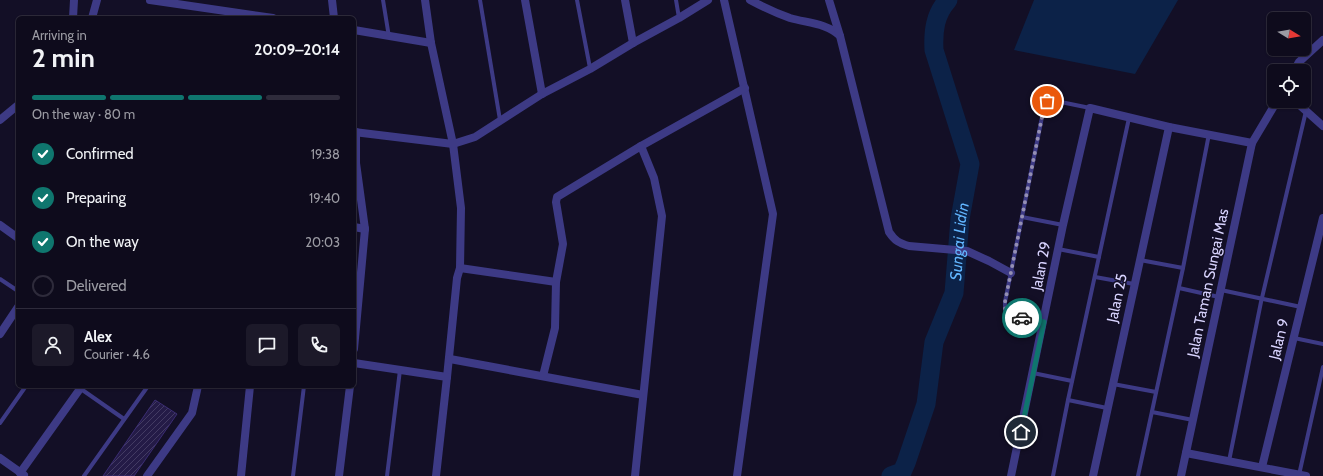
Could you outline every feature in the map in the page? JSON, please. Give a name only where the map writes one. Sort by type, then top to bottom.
[{"type":"street","points":[[73,16],[74,0]]},
{"type":"street","points":[[93,16],[97,0]]},
{"type":"street","points":[[153,0],[260,16]]},
{"type":"street","points":[[332,0],[334,16]]},
{"type":"street","points":[[425,0],[431,43],[453,144],[461,208],[460,268],[457,278],[450,359],[436,476]]},
{"type":"street","points":[[525,0],[542,94]]},
{"type":"street","points":[[625,0],[633,43]]},
{"type":"street","points":[[356,132],[453,144],[475,137],[542,94],[590,69],[708,0]]},
{"type":"street","points":[[724,0],[773,214],[737,476]]},
{"type":"street","points":[[750,0],[772,12],[827,27],[834,30],[840,36]]},
{"type":"street","points":[[829,0],[840,36],[889,232],[894,240],[900,244],[918,247],[967,251],[1011,273]]},
{"type":"street","points":[[356,30],[431,43]]},
{"type":"street","points":[[1298,64],[1323,40]]},
{"type":"street","points":[[544,376],[555,328],[556,282],[563,244],[556,197],[641,146],[745,88]]},
{"type":"street","points":[[0,120],[16,107]]},
{"type":"street","points":[[1090,108],[1129,118],[1252,144]]},
{"type":"street","name":"Jalan 29","points":[[1011,476],[1063,225],[1090,108]]},
{"type":"street","name":"Jalan Taman Sungai Mas","points":[[1181,476],[1252,144],[1272,108]]},
{"type":"street","points":[[1303,108],[1323,126]]},
{"type":"street","name":"Jalan 25","points":[[1093,476],[1169,126]]},
{"type":"street","points":[[635,476],[662,216],[654,178],[641,146]]},
{"type":"street","points":[[356,163],[364,228],[356,325]]},
{"type":"street","name":"Jalan 9","points":[[1262,467],[1323,218]]},
{"type":"street","points":[[0,225],[16,237]]},
{"type":"street","points":[[356,227],[364,228]]},
{"type":"street","points":[[460,268],[556,282]]},
{"type":"street","points":[[0,334],[16,310]]},
{"type":"street","points":[[450,359],[643,395]]},
{"type":"street","points":[[356,363],[447,377]]},
{"type":"street","points":[[0,458],[22,474],[81,388]]},
{"type":"street","points":[[147,476],[192,413],[198,388]]},
{"type":"street","points":[[241,476],[250,388]]},
{"type":"street","points":[[339,476],[350,388]]},
{"type":"street","points":[[1186,453],[1303,475]]},
{"type":"lane","points":[[383,0],[389,37]]},
{"type":"lane","points":[[480,0],[500,120]]},
{"type":"lane","points":[[577,0],[590,69]]},
{"type":"lane","points":[[676,0],[679,18]]},
{"type":"lane","points":[[1044,322],[1007,314],[1005,310],[1005,302],[1045,104],[1047,101],[1051,100],[1090,108]]},
{"type":"lane","points":[[1229,461],[1262,299],[1306,111]]},
{"type":"lane","points":[[1053,476],[1129,118]]},
{"type":"lane","points":[[1138,476],[1210,134]]},
{"type":"lane","points":[[1022,217],[1063,225]]},
{"type":"lane","points":[[1058,249],[1099,257]]},
{"type":"lane","points":[[1140,260],[1183,268]]},
{"type":"lane","points":[[1095,277],[1134,284]]},
{"type":"lane","points":[[0,279],[16,290]]},
{"type":"lane","points":[[1178,288],[1262,299],[1301,307]]},
{"type":"lane","points":[[1294,338],[1323,344]]},
{"type":"lane","points":[[1303,475],[1323,367]]},
{"type":"lane","points":[[387,476],[400,370]]},
{"type":"lane","points":[[1033,373],[1072,381]]},
{"type":"lane","points":[[1113,384],[1156,392]]},
{"type":"lane","points":[[0,423],[25,388]]},
{"type":"lane","points":[[83,388],[124,419]]},
{"type":"lane","points":[[84,476],[147,388]]},
{"type":"lane","points":[[293,476],[304,388]]},
{"type":"lane","points":[[1068,400],[1107,408]]},
{"type":"lane","points":[[1152,412],[1194,420]]},
{"type":"water","points":[[1034,0],[1178,0],[1135,74],[1014,50]]},
{"type":"building","points":[[155,400],[177,414],[134,476],[103,476]]},
{"type":"waterway","name":"Sungai Lidin","points":[[891,476],[902,472],[926,404],[934,342],[954,293],[960,219],[970,164],[934,50],[936,23],[940,11],[948,0]]},
{"type":"way so far","points":[[1022,318],[1007,314],[1005,310],[1005,302],[1042,117],[1047,101]]},
{"type":"route","points":[[1021,432],[1044,322],[1022,318]]}]
